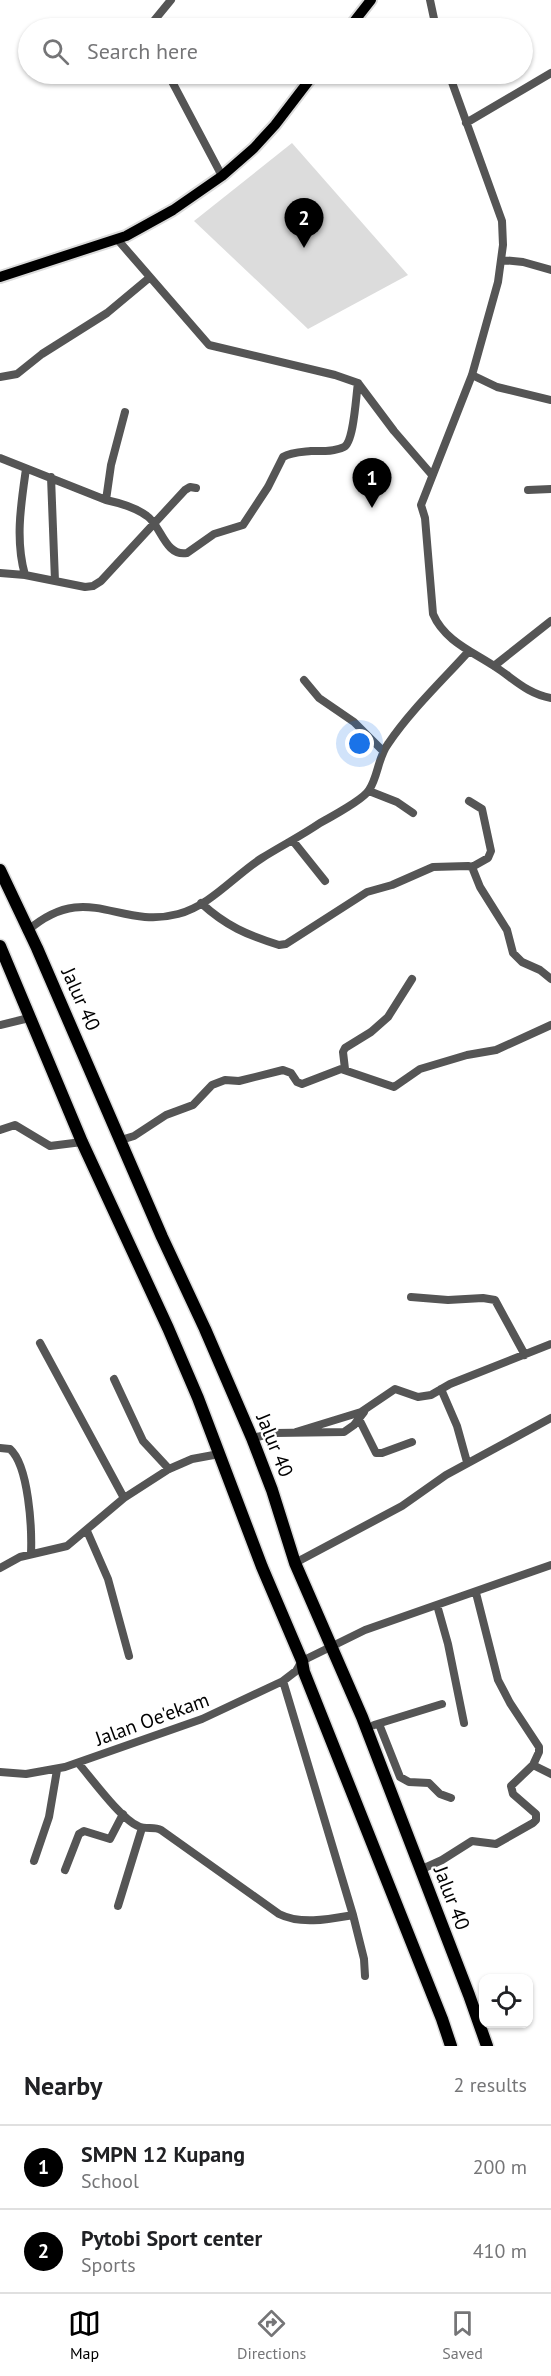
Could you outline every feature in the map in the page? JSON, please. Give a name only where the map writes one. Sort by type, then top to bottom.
[{"type":"highway","name":"Jalur 40","points":[[0,870],[37,948],[252,1438],[272,1490],[295,1563],[365,1725],[487,2046]]},
{"type":"highway","points":[[0,946],[82,1143],[168,1328],[262,1567],[302,1660],[451,2046]]},
{"type":"main road","points":[[357,18],[371,0]]},
{"type":"main road","points":[[0,277],[117,239],[151,223],[222,176],[242,159],[275,125],[306,84]]},
{"type":"street","points":[[156,18],[171,0]]},
{"type":"street","points":[[430,0],[434,18]]},
{"type":"street","points":[[533,84],[551,73]]},
{"type":"street","points":[[173,84],[222,176]]},
{"type":"street","points":[[452,84],[502,220],[502,260],[472,375],[421,505],[425,518],[433,614],[438,624],[454,641],[494,666],[529,692],[551,698]]},
{"type":"street","points":[[466,123],[532,84]]},
{"type":"street","points":[[117,239],[209,345],[335,375],[357,383],[432,475]]},
{"type":"street","points":[[502,260],[522,262],[551,270]]},
{"type":"street","points":[[0,377],[17,374],[42,354],[107,313],[149,278]]},
{"type":"street","points":[[472,375],[497,387],[551,400]]},
{"type":"street","points":[[0,458],[106,500],[126,505],[146,515],[154,522],[176,552],[187,553],[214,534],[243,525],[268,487],[283,457],[294,453],[346,447],[357,383]]},
{"type":"street","points":[[106,500],[111,465],[126,412]]},
{"type":"street","points":[[25,575],[19,534],[26,469]]},
{"type":"street","points":[[51,477],[55,581]]},
{"type":"street","points":[[0,573],[25,575],[85,587],[93,586],[112,571],[184,490],[190,487],[196,488]]},
{"type":"street","points":[[528,490],[551,489]]},
{"type":"street","points":[[494,666],[551,621]]},
{"type":"street","points":[[27,931],[36,922],[60,910],[81,905],[139,917],[158,918],[180,914],[201,903],[260,859],[293,841],[369,791],[383,751],[469,651]]},
{"type":"street","points":[[303,680],[319,698],[354,722],[383,751]]},
{"type":"street","points":[[369,791],[397,802],[413,813]]},
{"type":"street","points":[[201,903],[216,917],[237,930],[279,945],[286,945],[367,892],[392,885],[433,867],[456,865],[472,867],[488,858],[490,850],[482,809],[469,801]]},
{"type":"street","points":[[293,841],[325,881]]},
{"type":"street","points":[[472,867],[480,888],[507,930],[513,952],[522,962],[540,970],[551,979]]},
{"type":"street","points":[[345,1069],[343,1053],[345,1048],[372,1032],[388,1017],[412,979]]},
{"type":"street","points":[[0,1025],[29,1018]]},
{"type":"street","points":[[121,1140],[134,1136],[166,1115],[193,1105],[212,1085],[225,1080],[239,1081],[283,1070],[291,1073],[297,1082],[302,1084],[332,1071],[345,1069],[389,1087],[396,1087],[420,1069],[467,1055],[496,1050],[551,1025]]},
{"type":"street","points":[[0,1130],[15,1125],[50,1146],[82,1143]]},
{"type":"street","points":[[411,1297],[495,1300],[525,1355]]},
{"type":"street","points":[[40,1343],[124,1498]]},
{"type":"street","points":[[296,1432],[361,1412],[395,1389],[418,1397],[431,1395],[551,1344]]},
{"type":"street","points":[[114,1379],[143,1441],[169,1469]]},
{"type":"street","points":[[441,1389],[457,1426],[467,1462]]},
{"type":"street","points":[[252,1438],[275,1433],[344,1431],[354,1425],[358,1417],[376,1401]]},
{"type":"street","points":[[358,1417],[376,1453],[412,1442]]},
{"type":"street","points":[[295,1563],[402,1506],[413,1496],[467,1462],[551,1418]]},
{"type":"street","points":[[0,1448],[10,1449],[19,1463],[30,1514],[31,1554]]},
{"type":"street","points":[[0,1568],[31,1554],[67,1546],[124,1498],[169,1469],[192,1459],[219,1454]]},
{"type":"street","points":[[87,1531],[108,1579],[129,1656]]},
{"type":"street","points":[[302,1660],[365,1630],[551,1565]]},
{"type":"street","points":[[420,1870],[442,1860],[472,1841],[496,1844],[535,1822],[534,1810],[513,1794],[510,1788],[533,1765],[539,1747],[498,1680],[476,1593]]},
{"type":"street","points":[[436,1605],[448,1644],[464,1723]]},
{"type":"street","name":"Jalan Oe'ekam","points":[[0,1772],[26,1774],[57,1770],[202,1719],[283,1681],[296,1671],[302,1660]]},
{"type":"street","points":[[283,1681],[353,1915],[364,1959],[365,1976]]},
{"type":"street","points":[[365,1725],[379,1724],[442,1704]]},
{"type":"street","points":[[379,1724],[400,1777],[409,1782],[429,1783],[440,1794],[451,1798]]},
{"type":"street","points":[[79,1764],[123,1814],[142,1828],[155,1827],[161,1830],[283,1916],[319,1920],[353,1915]]},
{"type":"street","points":[[533,1765],[551,1774]]},
{"type":"street","points":[[34,1861],[49,1817],[57,1770]]},
{"type":"street","points":[[65,1870],[79,1834],[84,1831],[110,1839],[123,1814]]},
{"type":"street","points":[[118,1906],[142,1828]]},
{"type":"shaded area","points":[[292,143],[408,275],[308,329],[194,221]]},
{"type":"place","name":"Pytobi Sport center","points":[[304,248]]},
{"type":"place","name":"SMPN 12 Kupang","points":[[372,508]]}]
